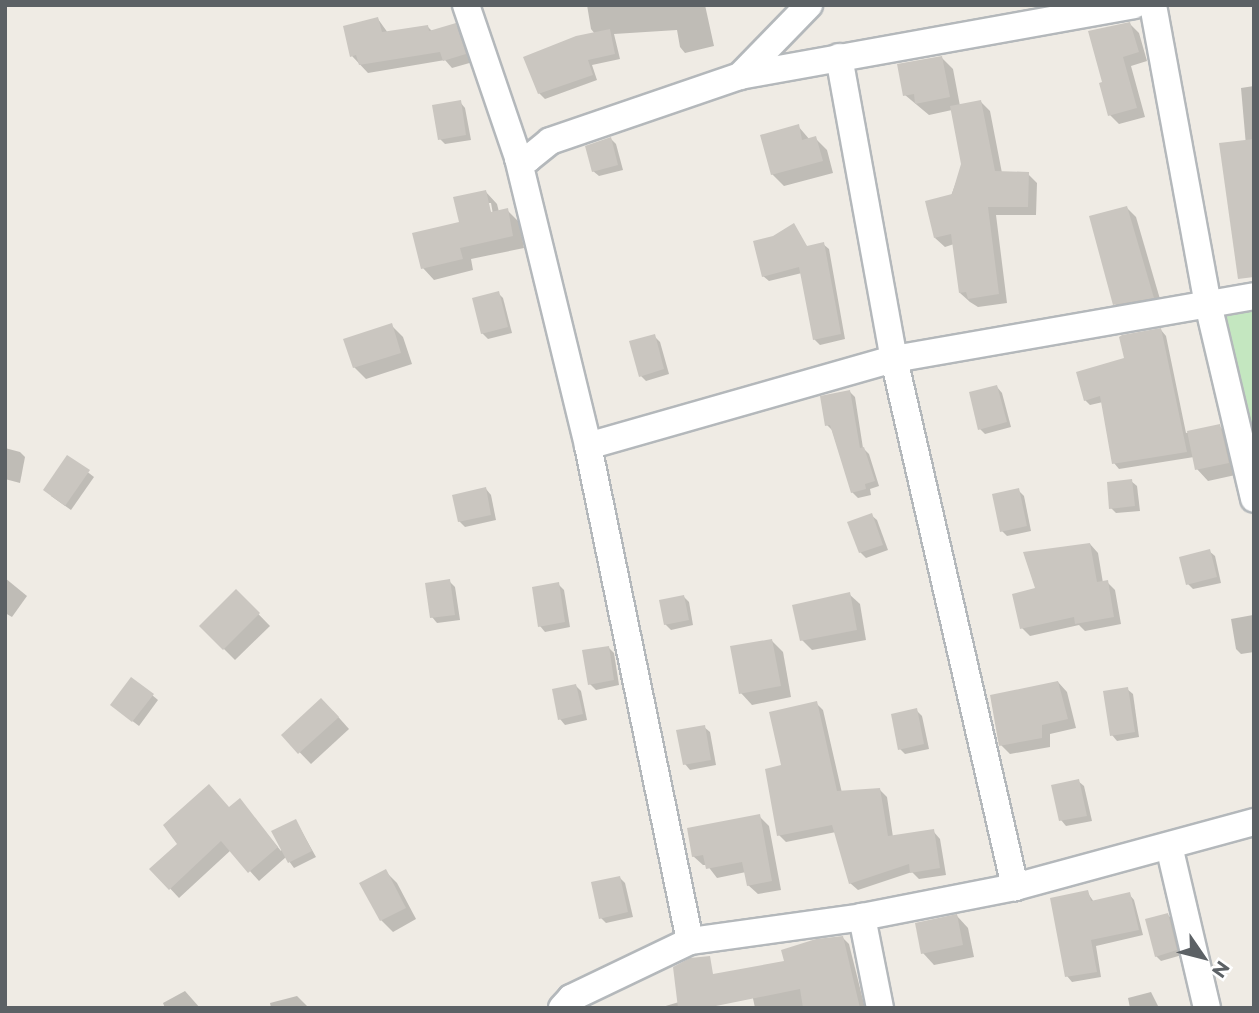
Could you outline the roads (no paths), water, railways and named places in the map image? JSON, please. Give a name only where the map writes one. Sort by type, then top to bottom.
[{"type":"street","points":[[466,5],[518,158],[588,446],[690,941]]},
{"type":"street","points":[[740,76],[809,5]]},
{"type":"street","points":[[518,158],[528,159],[550,141],[740,76],[1134,5]]},
{"type":"street","points":[[1153,5],[1208,304],[1254,499]]},
{"type":"street","points":[[839,57],[894,359],[1015,887]]},
{"type":"street","points":[[588,446],[894,359],[1254,296]]},
{"type":"street","points":[[562,1008],[572,998],[690,941],[862,917],[1015,887],[1254,822]]},
{"type":"street","points":[[1169,846],[1207,1008]]},
{"type":"street","points":[[862,917],[880,1008]]}]
